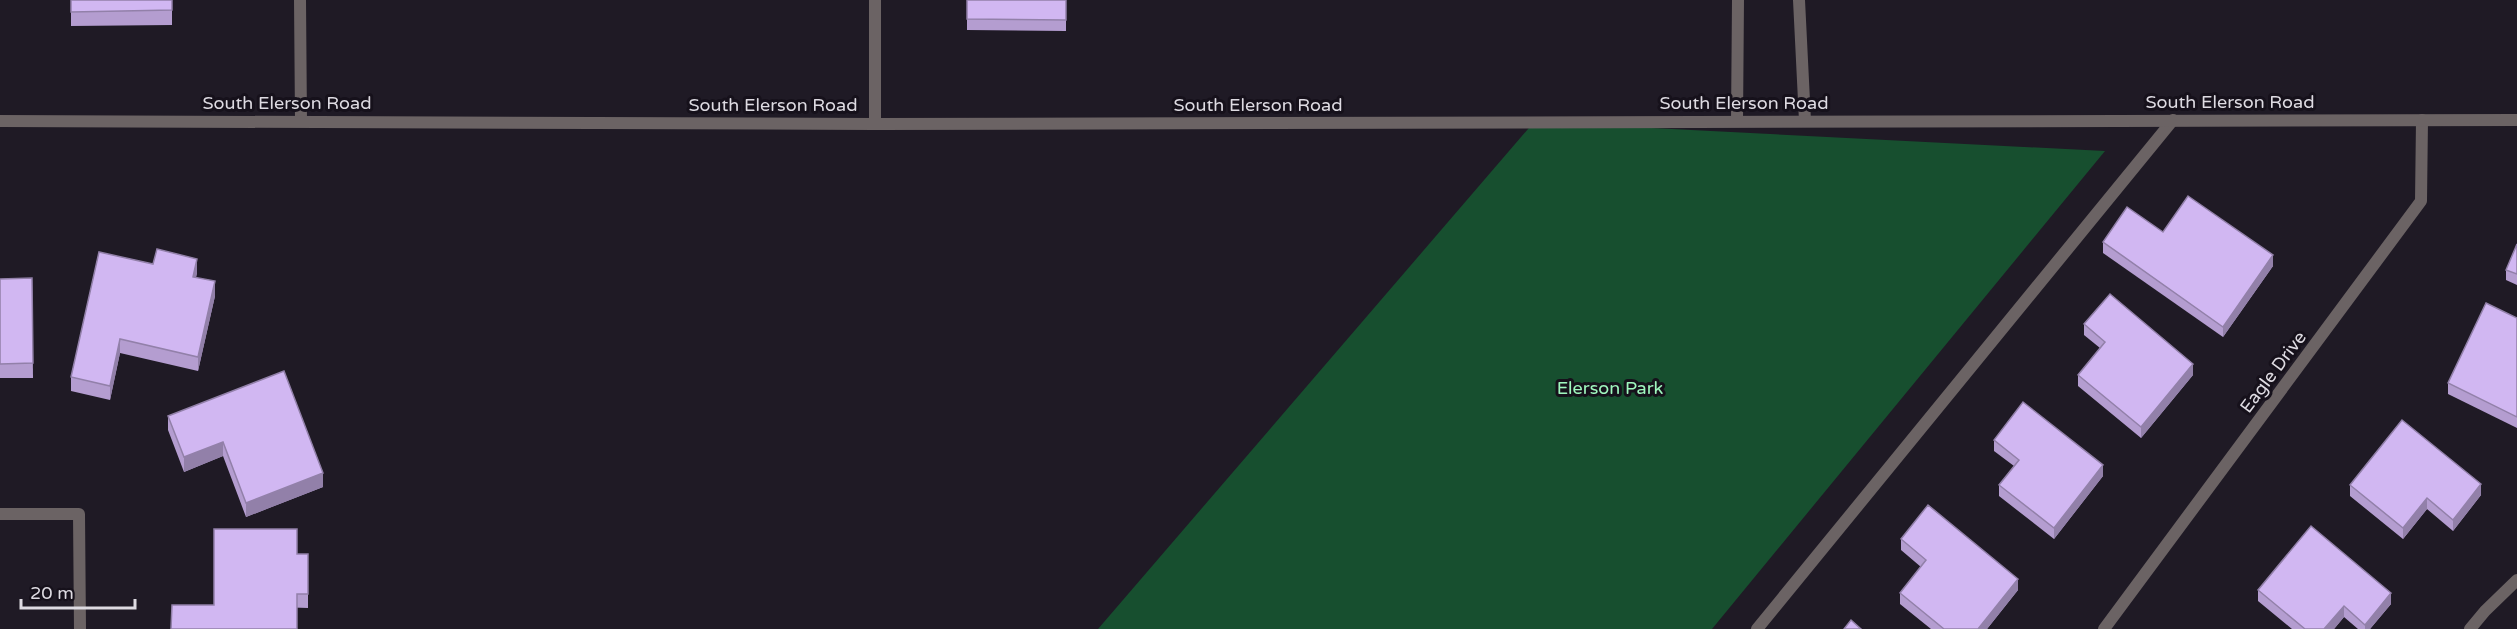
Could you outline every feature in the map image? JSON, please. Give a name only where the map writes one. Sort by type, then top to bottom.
[{"type":"street","points":[[300,0],[301,121]]},
{"type":"street","points":[[875,0],[875,124]]},
{"type":"street","points":[[1737,121],[1738,0]]},
{"type":"street","points":[[1799,0],[1805,121]]},
{"type":"street","points":[[1757,629],[2173,120]]},
{"type":"street","name":"Eagle Drive","points":[[2104,629],[2421,201],[2422,120]]},
{"type":"street","name":"South Elerson Road","points":[[0,121],[875,124],[2517,120]]},
{"type":"street","points":[[0,514],[79,514],[80,629]]},
{"type":"street","points":[[2470,629],[2484,611],[2517,580]]},
{"type":"green space","name":"Elerson Park","points":[[1534,122],[2105,151],[1712,629],[1098,629]]},
{"type":"building","points":[[71,0],[172,0],[172,10],[71,12]]},
{"type":"building","points":[[967,0],[1066,0],[1066,20],[967,19]]},
{"type":"building","points":[[2188,196],[2273,255],[2223,327],[2103,242],[2127,207],[2163,232]]},
{"type":"building","points":[[2517,244],[2517,274],[2506,270]]},
{"type":"building","points":[[157,249],[197,259],[193,277],[215,281],[198,357],[120,339],[110,386],[71,377],[99,252],[153,264]]},
{"type":"building","points":[[32,278],[33,363],[0,364],[0,279]]},
{"type":"building","points":[[2110,294],[2193,364],[2141,427],[2078,375],[2105,342],[2084,324]]},
{"type":"building","points":[[2486,303],[2517,318],[2517,417],[2448,383]]},
{"type":"building","points":[[284,371],[323,473],[246,503],[223,442],[184,457],[168,416]]},
{"type":"building","points":[[2023,402],[2103,465],[2054,528],[1999,485],[2019,460],[1994,440]]},
{"type":"building","points":[[2402,420],[2481,484],[2453,520],[2427,498],[2403,528],[2350,485]]},
{"type":"building","points":[[1928,505],[2018,579],[1978,629],[1944,629],[1900,593],[1926,560],[1901,539]]},
{"type":"building","points":[[2311,526],[2391,593],[2365,625],[2344,606],[2324,629],[2305,629],[2258,590]]},
{"type":"building","points":[[214,529],[297,529],[297,554],[308,554],[308,594],[297,594],[297,629],[171,629],[172,605],[214,605]]},
{"type":"building","points":[[1851,620],[1861,629],[1844,629]]}]
